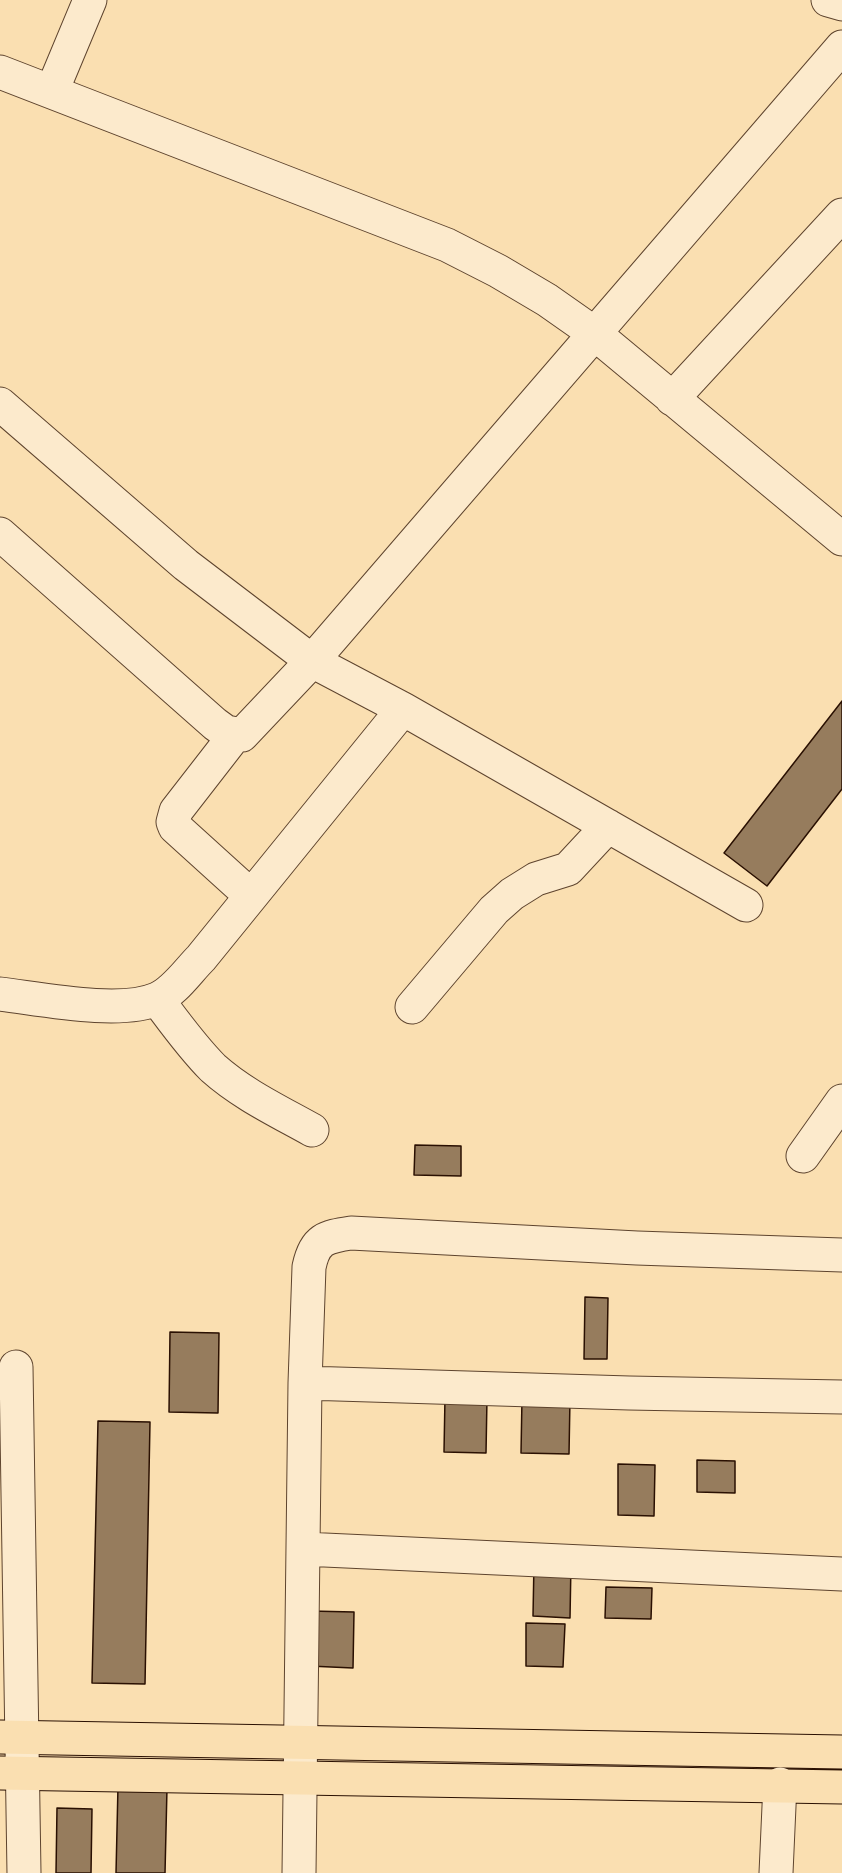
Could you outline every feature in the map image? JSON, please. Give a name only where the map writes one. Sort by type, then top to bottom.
[{"type":"main road","points":[[11,1737],[842,1752]]},
{"type":"main road","points":[[12,1773],[780,1784],[842,1787]]},
{"type":"street","points":[[52,91],[90,0]]},
{"type":"street","points":[[828,0],[842,4]]},
{"type":"street","points":[[250,895],[175,827],[173,822],[176,811],[235,735],[248,731],[312,662],[842,47]]},
{"type":"street","points":[[0,72],[447,245],[537,294],[594,333],[842,539]]},
{"type":"street","points":[[672,399],[842,214]]},
{"type":"street","points":[[0,404],[186,565],[312,662],[403,709],[746,905]]},
{"type":"street","points":[[0,534],[215,724],[235,735]]},
{"type":"street","points":[[0,994],[101,1005],[134,1004],[157,999],[176,984],[201,958],[403,709]]},
{"type":"street","points":[[412,1007],[494,910],[512,894],[536,879],[568,869],[608,826]]},
{"type":"street","points":[[157,999],[189,1043],[214,1069],[245,1093],[312,1130]]},
{"type":"street","points":[[803,1156],[842,1101]]},
{"type":"street","points":[[299,1873],[298,1778],[305,1383],[309,1267],[313,1250],[321,1241],[351,1233],[637,1248],[842,1255]]},
{"type":"street","points":[[16,1367],[11,1737],[12,1773],[24,1873]]},
{"type":"street","points":[[305,1383],[629,1394],[842,1396]]},
{"type":"street","points":[[303,1549],[842,1574]]},
{"type":"street","points":[[776,1873],[780,1784]]},
{"type":"building","points":[[842,701],[842,789],[767,886],[724,853]]},
{"type":"building","points":[[415,1145],[461,1146],[461,1176],[414,1175]]},
{"type":"building","points":[[585,1297],[608,1298],[607,1359],[584,1359]]},
{"type":"building","points":[[170,1332],[219,1333],[218,1413],[169,1412]]},
{"type":"building","points":[[445,1397],[487,1398],[486,1453],[444,1452]]},
{"type":"building","points":[[522,1398],[570,1399],[569,1454],[521,1453]]},
{"type":"building","points":[[98,1421],[150,1422],[145,1684],[92,1683]]},
{"type":"building","points":[[697,1460],[735,1461],[735,1493],[697,1492]]},
{"type":"building","points":[[618,1464],[655,1465],[654,1516],[618,1515]]},
{"type":"building","points":[[534,1563],[571,1563],[570,1618],[533,1616]]},
{"type":"building","points":[[606,1587],[652,1588],[651,1619],[605,1618]]},
{"type":"building","points":[[310,1611],[354,1612],[353,1668],[309,1666]]},
{"type":"building","points":[[526,1623],[565,1624],[563,1667],[526,1666]]},
{"type":"building","points":[[118,1786],[167,1788],[165,1873],[116,1873]]},
{"type":"building","points":[[57,1808],[92,1809],[91,1873],[56,1873]]}]
